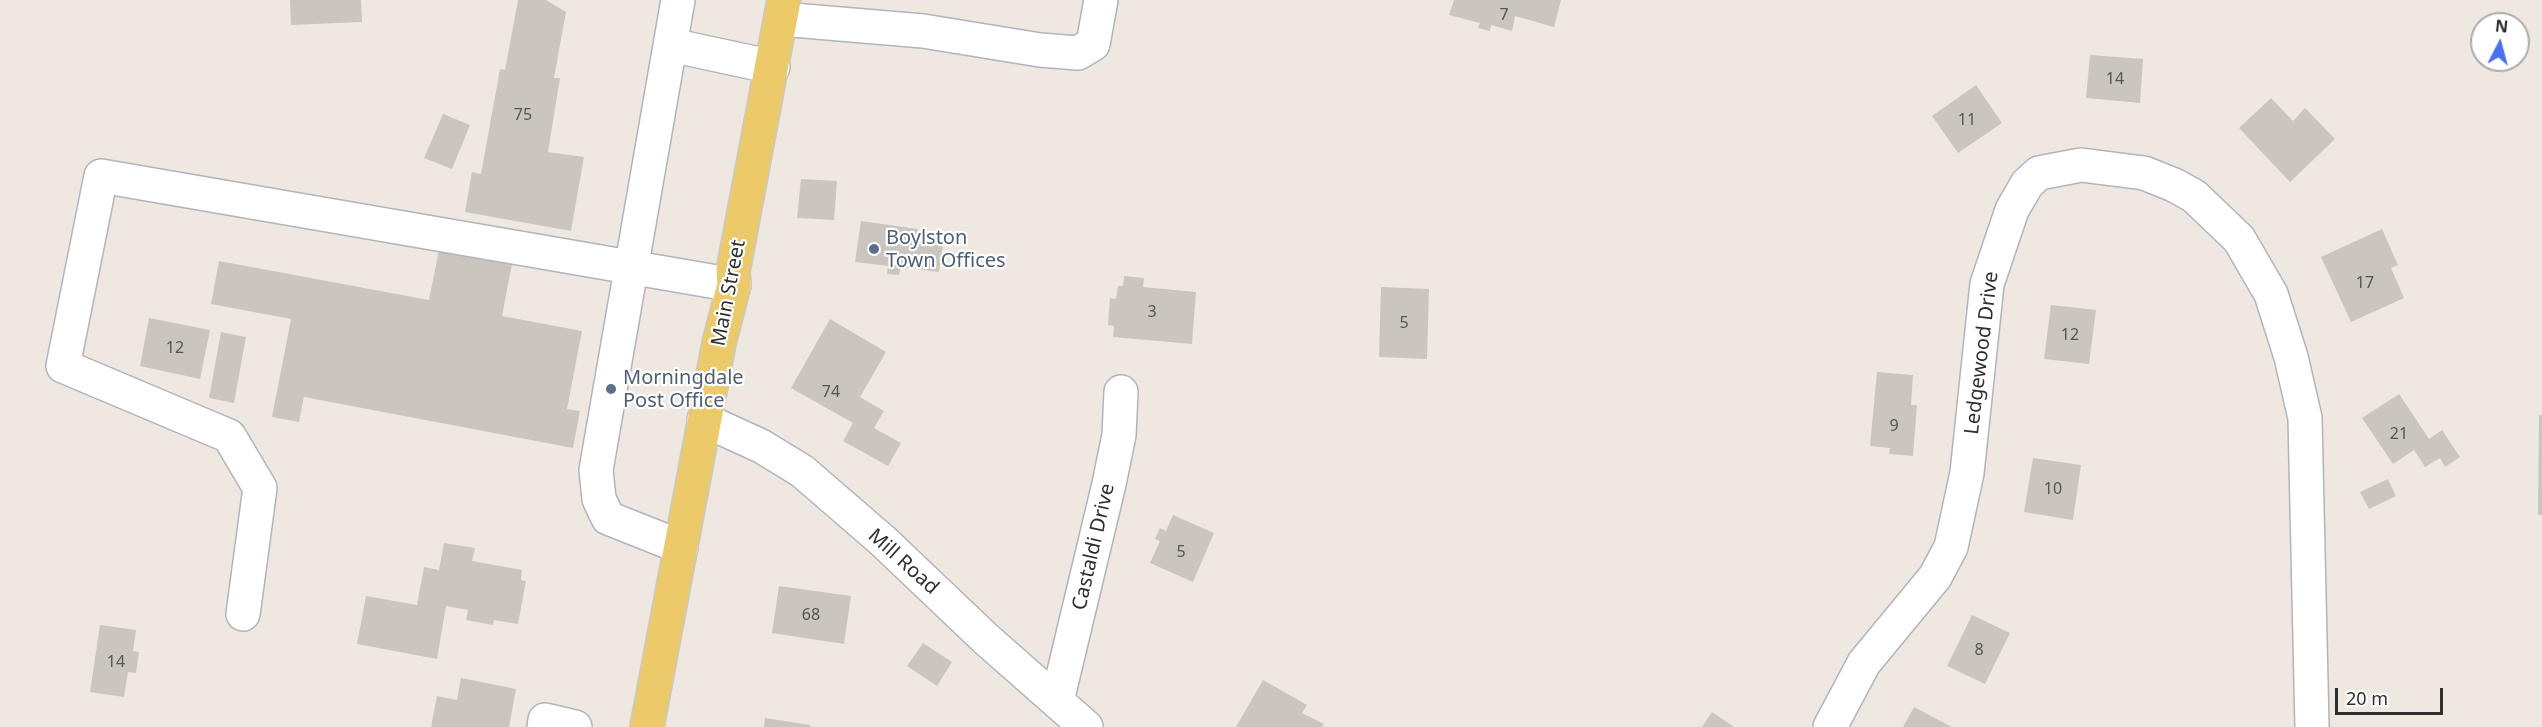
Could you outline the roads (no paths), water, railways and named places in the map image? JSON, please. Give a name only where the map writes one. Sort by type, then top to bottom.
[{"type":"main road","name":"Main Street","points":[[647,727],[719,343],[734,285],[733,271],[783,9]]},
{"type":"street","points":[[678,0],[596,470],[599,499],[608,518],[681,547]]},
{"type":"street","points":[[783,9],[1040,50],[1078,53],[1093,44],[1101,0]]},
{"type":"street","points":[[671,45],[773,68]]},
{"type":"street","name":"Ledgewood Drive","points":[[1830,727],[1864,663],[1935,577],[1951,547],[1968,473],[1987,284],[2012,210],[2027,184],[2039,173],[2081,165],[2144,173],[2194,196],[2239,239],[2271,294],[2305,418],[2312,727]]},
{"type":"street","points":[[243,614],[260,488],[229,436],[63,366],[101,176],[734,285]]},
{"type":"street","name":"Castaldi Drive","points":[[1058,701],[1119,435],[1121,392]]},
{"type":"street","name":"Mill Road","points":[[704,420],[761,446],[802,471],[883,541],[986,639],[1086,727]]},
{"type":"street","points":[[544,727],[545,720],[575,727]]},
{"type":"place","name":"Boylston Town Offices","points":[[874,249]]},
{"type":"place","name":"Morningdale Post Office","points":[[611,389]]}]
